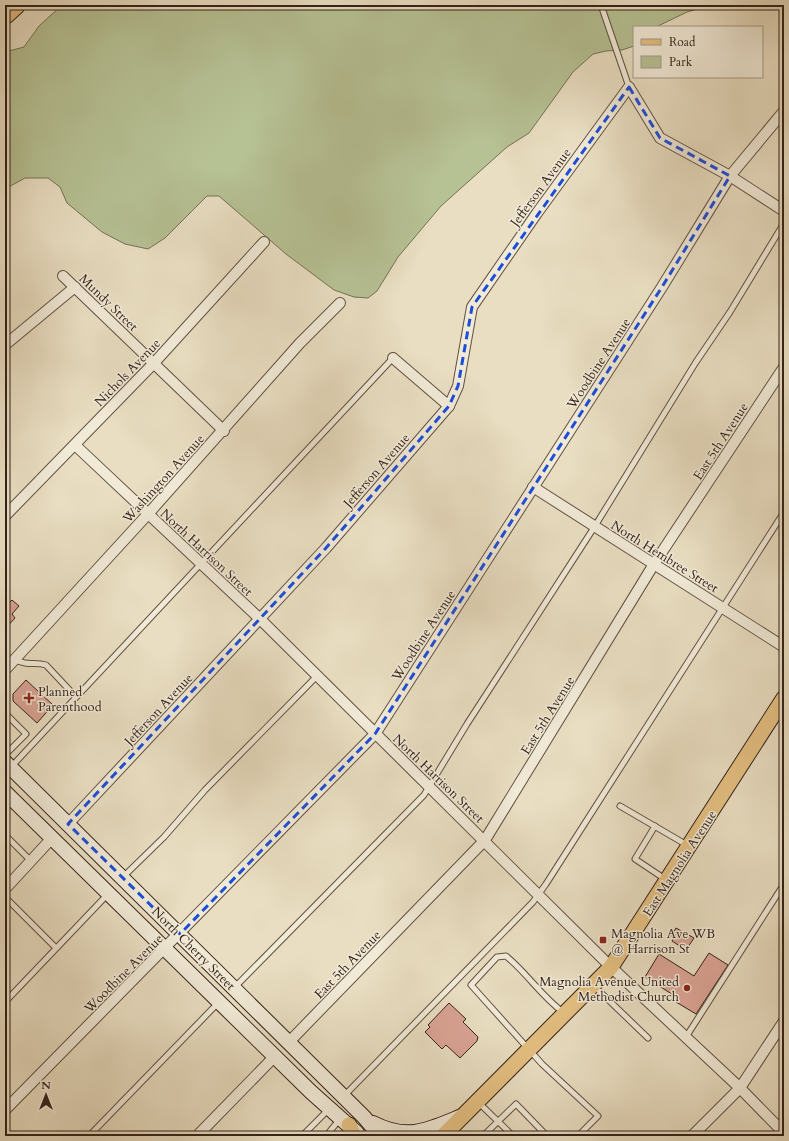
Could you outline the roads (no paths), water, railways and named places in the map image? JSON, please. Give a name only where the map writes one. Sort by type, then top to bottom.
[{"type":"highway","points":[[5,15],[16,5]]},
{"type":"main road","name":"East Magnolia Avenue","points":[[443,1136],[611,967],[690,847],[784,698]]},
{"type":"main road","name":"North Cherry Street","points":[[7,762],[364,1117],[380,1136]]},
{"type":"main road","name":"North Cherry Street","points":[[5,792],[219,1002],[360,1136]]},
{"type":"main road","points":[[364,1117],[381,1128],[402,1135],[433,1128],[464,1115]]},
{"type":"street","points":[[629,87],[660,138],[730,176],[784,211]]},
{"type":"street","name":"Jefferson Avenue","points":[[68,824],[326,548],[450,406],[458,386],[472,306],[537,213],[629,87]]},
{"type":"street","name":"Woodbine Avenue","points":[[5,1110],[166,949],[375,734],[662,287],[730,176],[784,111]]},
{"type":"street","name":"Nichols Avenue","points":[[5,516],[154,363],[264,242]]},
{"type":"street","name":"Mundy Street","points":[[63,276],[224,431]]},
{"type":"street","points":[[5,345],[75,287]]},
{"type":"street","name":"Washington Avenue","points":[[5,670],[224,431],[300,343],[340,303]]},
{"type":"street","points":[[393,358],[450,406]]},
{"type":"street","name":"East 5th Avenue","points":[[289,1042],[485,840],[654,564],[784,367]]},
{"type":"street","name":"North Harrison Street","points":[[75,445],[260,619],[375,734],[485,840],[611,967],[740,1088],[780,1131]]},
{"type":"street","name":"North Hembree Street","points":[[533,487],[784,647]]},
{"type":"street","points":[[5,889],[52,838]]},
{"type":"street","points":[[692,1136],[740,1088],[784,1021]]},
{"type":"street","points":[[197,1136],[275,1056]]},
{"type":"lane","points":[[601,5],[629,87]]},
{"type":"lane","points":[[234,988],[424,795],[428,786],[595,526],[696,362],[730,312],[784,224]]},
{"type":"lane","points":[[7,762],[91,682],[200,563],[393,358]]},
{"type":"lane","points":[[344,1097],[538,894],[599,805],[611,782],[784,512]]},
{"type":"lane","points":[[14,659],[24,665],[41,663],[46,665],[76,697]]},
{"type":"lane","points":[[123,877],[164,837],[205,790],[317,676]]},
{"type":"lane","points":[[5,713],[26,734],[7,762]]},
{"type":"lane","points":[[620,806],[690,847]]},
{"type":"lane","points":[[655,826],[635,859],[668,881]]},
{"type":"lane","points":[[5,835],[31,861]]},
{"type":"lane","points":[[686,1037],[784,884]]},
{"type":"lane","points":[[5,1002],[108,893]]},
{"type":"lane","points":[[5,897],[55,948]]},
{"type":"lane","points":[[565,1014],[547,1001],[520,967],[506,956],[497,957],[471,985],[529,1050],[598,1116],[578,1136]]},
{"type":"lane","points":[[593,985],[648,1038]]},
{"type":"lane","points":[[89,1136],[219,1002]]},
{"type":"lane","points":[[477,1102],[513,1136]]},
{"type":"lane","points":[[483,1136],[516,1104],[547,1136]]},
{"type":"lane","points":[[302,1136],[330,1108]]},
{"type":"lane","points":[[326,1136],[348,1126]]},
{"type":"place","name":"Planned Parenthood","points":[[29,698]]},
{"type":"place","name":"Magnolia Ave WB @ Harrison St","points":[[603,940]]},
{"type":"place","name":"Magnolia Avenue United Methodist Church","points":[[687,988]]}]
